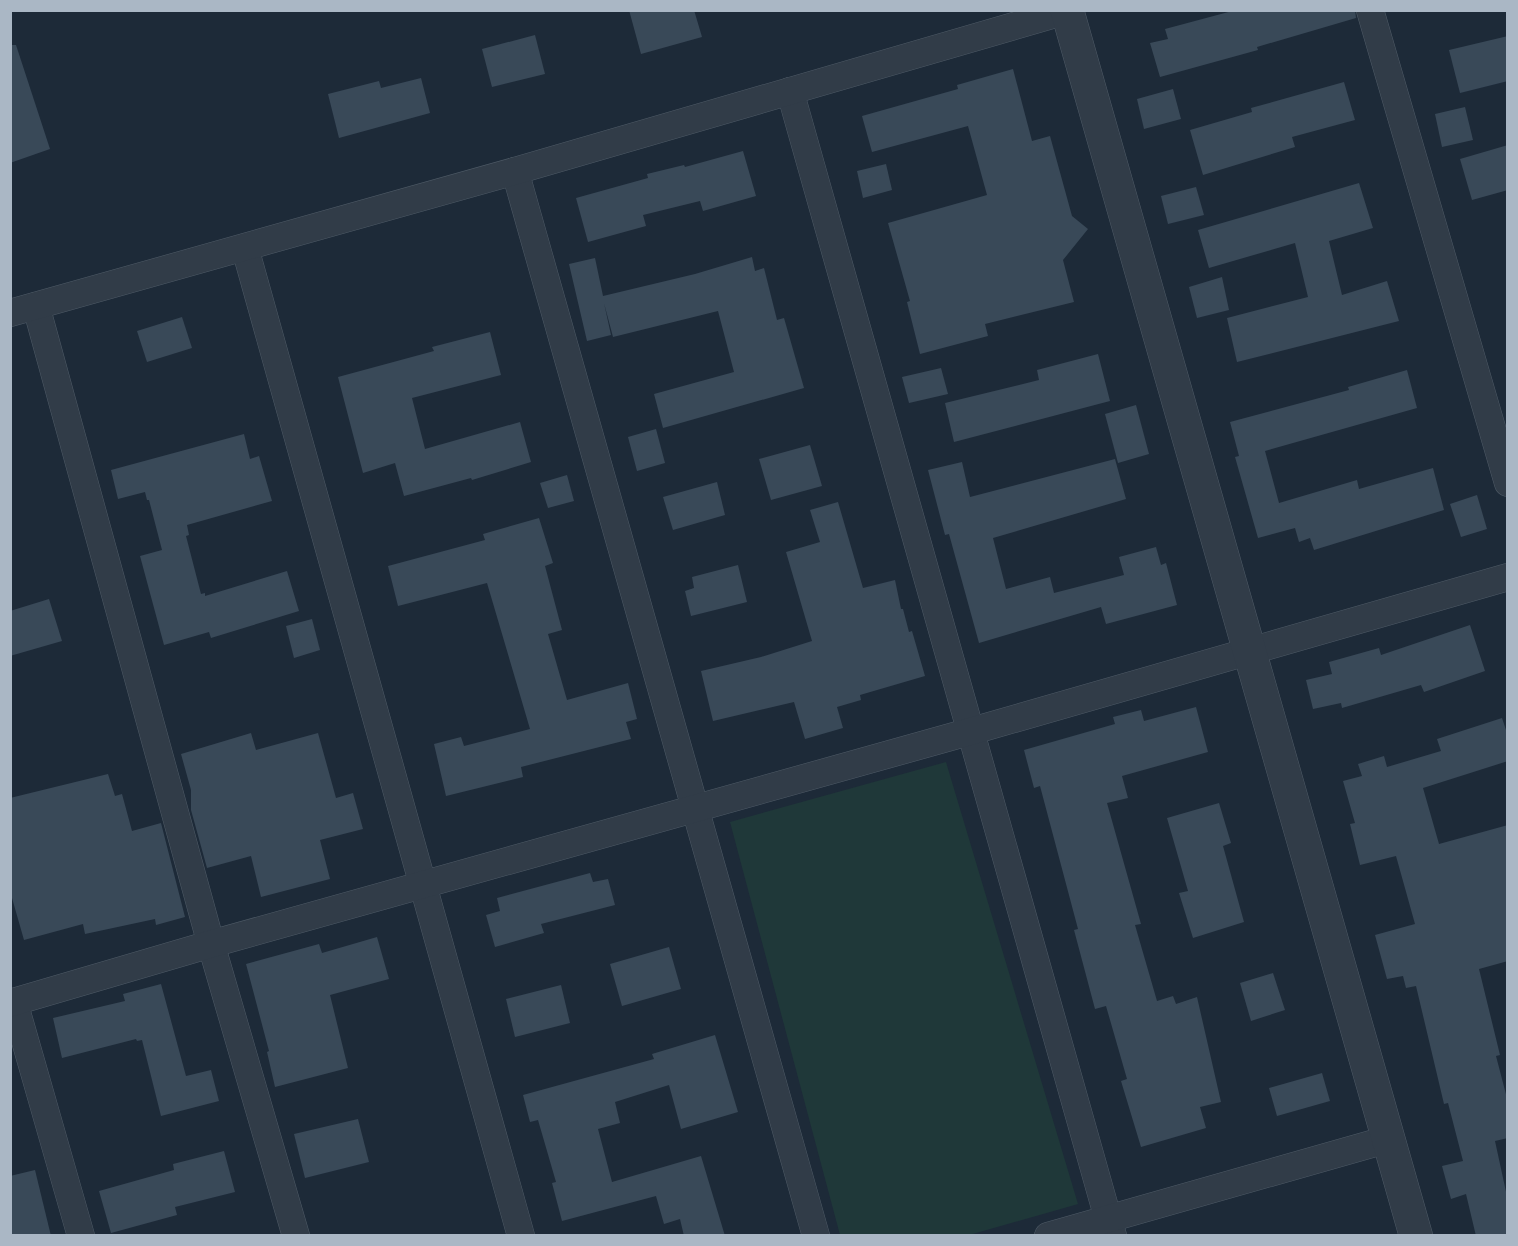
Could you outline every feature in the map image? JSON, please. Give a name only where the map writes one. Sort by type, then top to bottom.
[{"type":"street","points":[[1370,10],[1508,483]]},
{"type":"street","points":[[10,313],[515,171],[1068,11],[1416,1236]]},
{"type":"street","points":[[790,91],[1110,1227]]},
{"type":"street","points":[[515,171],[816,1236]]},
{"type":"street","points":[[245,248],[521,1236]]},
{"type":"street","points":[[36,306],[212,944],[296,1236]]},
{"type":"street","points":[[81,1236],[12,1003],[212,944],[972,731],[1508,576]]},
{"type":"street","points":[[1048,1236],[1110,1227],[1389,1139]]},
{"type":"green space","points":[[946,762],[1078,1204],[969,1235],[840,1235],[730,822]]},
{"type":"building","points":[[629,10],[694,10],[702,37],[641,54]]},
{"type":"building","points":[[1236,10],[1355,10],[1356,18],[1257,47],[1258,50],[1160,77],[1150,43],[1168,39],[1165,29]]},
{"type":"building","points":[[535,35],[545,74],[492,87],[482,49]]},
{"type":"building","points":[[1508,36],[1508,81],[1460,93],[1449,50]]},
{"type":"building","points":[[10,45],[16,45],[50,149],[10,163]]},
{"type":"building","points":[[1013,69],[1032,141],[1050,136],[1072,216],[1088,229],[1063,260],[1074,302],[985,324],[988,336],[920,354],[907,302],[910,301],[888,223],[987,195],[968,126],[872,152],[862,116],[958,89],[957,85]]},
{"type":"building","points":[[421,78],[430,113],[339,138],[328,94],[379,81],[381,88]]},
{"type":"building","points":[[1344,82],[1355,120],[1292,137],[1295,147],[1203,175],[1190,130],[1252,112],[1251,108]]},
{"type":"building","points":[[1173,89],[1181,119],[1144,129],[1137,99]]},
{"type":"building","points":[[1465,107],[1473,140],[1442,147],[1435,114]]},
{"type":"building","points":[[1508,145],[1508,190],[1472,200],[1460,159]]},
{"type":"building","points":[[743,151],[756,196],[703,211],[700,201],[643,215],[646,226],[588,242],[576,198],[648,178],[647,174],[684,165],[685,167]]},
{"type":"building","points":[[886,164],[892,190],[863,198],[857,171]]},
{"type":"building","points":[[1359,183],[1373,228],[1329,241],[1342,295],[1387,281],[1399,321],[1237,362],[1227,318],[1308,297],[1295,243],[1209,268],[1198,230]]},
{"type":"building","points":[[1196,187],[1204,215],[1168,224],[1161,196]]},
{"type":"building","points":[[752,257],[755,271],[764,268],[777,320],[784,318],[804,388],[663,428],[654,394],[734,372],[718,311],[613,337],[604,303],[611,335],[587,341],[569,264],[595,258],[603,296],[695,274]]},
{"type":"building","points":[[1222,277],[1229,310],[1197,318],[1189,287]]},
{"type":"building","points":[[182,317],[192,348],[147,362],[137,331]]},
{"type":"building","points":[[490,332],[501,375],[412,398],[425,449],[520,422],[531,462],[472,480],[471,478],[404,496],[395,463],[363,473],[338,377],[434,351],[432,347]]},
{"type":"building","points":[[1098,354],[1110,401],[954,442],[945,403],[1039,380],[1037,370]]},
{"type":"building","points":[[941,368],[948,394],[909,403],[902,377]]},
{"type":"building","points":[[1407,370],[1417,408],[1265,451],[1279,503],[1357,480],[1359,489],[1433,468],[1444,510],[1314,550],[1310,538],[1299,542],[1295,528],[1258,538],[1235,457],[1239,456],[1230,422],[1349,390],[1348,387]]},
{"type":"building","points":[[1136,405],[1149,454],[1118,463],[1105,414]]},
{"type":"building","points":[[656,429],[665,463],[637,471],[628,437]]},
{"type":"building","points":[[244,434],[250,459],[259,456],[272,501],[187,525],[189,535],[186,536],[201,594],[205,593],[205,596],[287,571],[299,611],[211,638],[209,632],[164,645],[140,556],[162,550],[149,500],[145,492],[118,499],[111,470]]},
{"type":"building","points":[[810,445],[822,486],[771,500],[759,459]]},
{"type":"building","points":[[1115,459],[1126,499],[993,538],[1006,589],[1050,577],[1054,593],[1124,575],[1119,557],[1156,547],[1161,565],[1166,563],[1177,605],[1106,624],[1101,607],[979,643],[949,534],[945,535],[928,470],[962,462],[970,497]]},
{"type":"building","points":[[567,475],[574,501],[548,508],[540,483]]},
{"type":"building","points":[[717,482],[725,515],[673,530],[663,497]]},
{"type":"building","points":[[1477,495],[1487,529],[1461,537],[1450,504]]},
{"type":"building","points":[[838,502],[863,588],[895,580],[901,609],[903,609],[909,632],[912,631],[925,676],[860,695],[861,700],[837,707],[843,728],[805,739],[794,702],[713,721],[701,671],[761,657],[812,641],[786,552],[820,542],[810,510]]},
{"type":"building","points":[[539,518],[553,563],[545,566],[562,630],[548,634],[567,700],[628,683],[637,719],[626,722],[631,739],[521,767],[523,777],[446,796],[434,744],[461,737],[464,746],[530,729],[487,583],[398,606],[388,566],[485,540],[483,534]]},
{"type":"building","points":[[738,565],[747,602],[691,616],[685,591],[694,588],[692,577]]},
{"type":"building","points":[[49,599],[62,641],[10,656],[10,611]]},
{"type":"building","points":[[312,619],[320,650],[294,658],[286,626]]},
{"type":"building","points":[[1470,625],[1485,671],[1424,692],[1421,685],[1342,708],[1341,703],[1313,709],[1306,680],[1332,674],[1329,662],[1379,648],[1381,655]]},
{"type":"building","points":[[1196,707],[1208,752],[1122,776],[1128,798],[1107,803],[1141,924],[1135,925],[1157,1001],[1173,996],[1176,1004],[1197,997],[1221,1102],[1200,1107],[1206,1128],[1141,1147],[1121,1081],[1127,1079],[1106,1006],[1095,1009],[1074,930],[1078,929],[1040,786],[1034,788],[1024,750],[1115,724],[1113,717],[1141,710],[1144,721]]},
{"type":"building","points":[[1502,718],[1508,736],[1508,761],[1423,788],[1439,844],[1508,825],[1508,961],[1479,969],[1500,1055],[1496,1056],[1508,1102],[1508,1138],[1495,1141],[1508,1201],[1508,1236],[1476,1236],[1466,1194],[1451,1199],[1442,1166],[1463,1161],[1448,1103],[1444,1104],[1416,986],[1406,988],[1403,976],[1387,979],[1375,935],[1415,924],[1396,856],[1360,865],[1350,824],[1355,823],[1343,781],[1362,776],[1358,764],[1384,756],[1387,767],[1441,751],[1437,739]]},
{"type":"building","points":[[251,733],[256,750],[318,733],[336,798],[353,793],[363,829],[320,840],[330,879],[261,897],[251,856],[207,868],[191,810],[191,790],[181,754]]},
{"type":"building","points":[[108,774],[115,796],[122,794],[132,831],[161,823],[185,917],[156,925],[155,919],[85,934],[83,924],[24,940],[10,891],[10,798]]},
{"type":"building","points":[[1219,803],[1231,843],[1223,846],[1244,922],[1193,938],[1179,893],[1188,891],[1167,818]]},
{"type":"building","points":[[590,873],[593,882],[608,879],[615,905],[541,924],[544,933],[495,947],[486,915],[500,911],[497,898]]},
{"type":"building","points":[[377,937],[389,979],[330,995],[348,1068],[275,1087],[267,1052],[269,1051],[246,964],[319,944],[322,953]]},
{"type":"building","points":[[669,947],[681,989],[622,1006],[610,964]]},
{"type":"building","points":[[1273,973],[1285,1010],[1251,1021],[1240,983]]},
{"type":"building","points":[[161,984],[186,1076],[211,1070],[219,1101],[161,1116],[142,1040],[137,1041],[136,1039],[62,1058],[53,1018],[125,1001],[123,994]]},
{"type":"building","points":[[561,985],[570,1023],[515,1037],[506,999]]},
{"type":"building","points":[[715,1035],[738,1112],[681,1129],[669,1085],[615,1102],[620,1123],[598,1129],[612,1182],[701,1156],[725,1236],[684,1236],[680,1219],[664,1224],[656,1196],[562,1221],[552,1183],[556,1182],[538,1120],[530,1122],[523,1095],[654,1059],[652,1054]]},
{"type":"building","points":[[1322,1073],[1330,1101],[1277,1116],[1269,1088]]},
{"type":"building","points":[[358,1119],[369,1162],[305,1178],[294,1134]]},
{"type":"building","points":[[224,1151],[235,1192],[175,1207],[177,1215],[111,1233],[99,1191],[174,1170],[173,1164]]},
{"type":"building","points":[[35,1170],[51,1236],[10,1236],[10,1176]]}]
